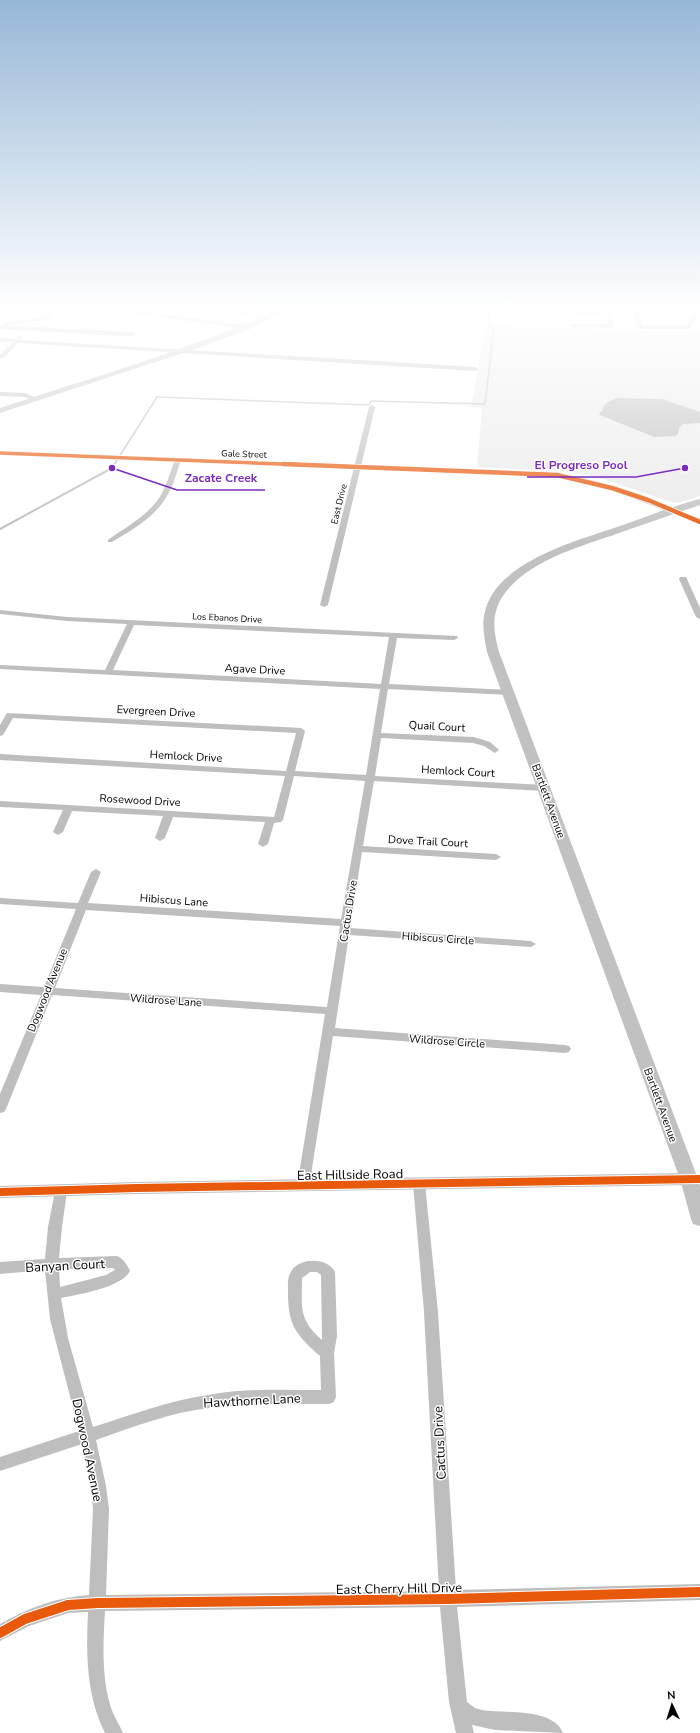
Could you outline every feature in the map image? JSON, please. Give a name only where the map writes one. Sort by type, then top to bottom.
[{"type":"main road","points":[[0,411],[76,386]]},
{"type":"main road","name":"Bartlett Avenue","points":[[700,502],[545,556],[520,571],[503,587],[492,603],[489,614],[488,628],[490,644],[508,693],[694,1179],[700,1219]]},
{"type":"street","points":[[0,394],[25,395],[37,399]]},
{"type":"street","name":"East Drive","points":[[324,605],[372,407]]},
{"type":"street","name":"Gale Street","points":[[0,453],[557,475],[574,477],[654,502],[700,522]]},
{"type":"street","points":[[110,540],[142,519],[157,505],[164,494],[178,460]]},
{"type":"street","points":[[682,579],[700,617]]},
{"type":"street","name":"Los Ebanos Drive","points":[[0,612],[27,614],[67,620],[454,638]]},
{"type":"street","points":[[108,672],[131,623]]},
{"type":"street","name":"Cactus Drive","points":[[305,1186],[306,1168],[393,635]]},
{"type":"street","name":"Agave Drive","points":[[0,667],[508,693]]},
{"type":"street","name":"Evergreen Drive","points":[[0,733],[10,715],[301,731],[290,774]]},
{"type":"street","name":"Quail Court","points":[[376,735],[474,740],[487,744],[495,750]]},
{"type":"street","name":"Hemlock Drive","points":[[0,757],[370,778]]},
{"type":"street","points":[[263,844],[274,820],[290,774]]},
{"type":"street","name":"Hemlock Court","points":[[370,778],[544,788]]},
{"type":"street","name":"Rosewood Drive","points":[[0,804],[274,820]]},
{"type":"street","points":[[58,832],[69,808]]},
{"type":"street","points":[[160,838],[169,814]]},
{"type":"street","name":"Dove Trail Court","points":[[358,849],[496,857]]},
{"type":"street","name":"Dogwood Avenue","points":[[0,1110],[4,1090],[96,872]]},
{"type":"street","name":"Hibiscus Lane","points":[[0,901],[346,927]]},
{"type":"street","name":"Hibiscus Circle","points":[[346,927],[531,944]]},
{"type":"street","name":"Wildrose Lane","points":[[0,988],[332,1011]]},
{"type":"street","name":"Wildrose Circle","points":[[329,1032],[565,1050]]},
{"type":"street","name":"East Hillside Road","points":[[0,1192],[137,1188],[694,1179]]},
{"type":"street","name":"Cactus Drive","points":[[418,1184],[431,1312],[448,1599],[458,1702],[465,1733]]},
{"type":"street","name":"Dogwood Avenue","points":[[61,1191],[56,1216],[52,1264],[54,1294],[62,1337],[87,1436],[101,1506],[96,1669],[102,1702],[110,1728],[114,1733]]},
{"type":"street","name":"Banyan Court","points":[[0,1268],[52,1264],[117,1262],[123,1271],[110,1280],[54,1294]]},
{"type":"street","name":"Hawthorne Lane","points":[[87,1436],[168,1409],[209,1401],[252,1397],[329,1397],[327,1353],[330,1336],[328,1272],[320,1266],[305,1267],[297,1272],[295,1277],[296,1316],[305,1334],[327,1353]]},
{"type":"street","points":[[0,1464],[87,1436]]},
{"type":"street","name":"East Cherry Hill Drive","points":[[0,1633],[25,1619],[68,1605],[98,1602],[448,1599],[700,1592]]},
{"type":"street","name":"Cactus Drive","points":[[458,1702],[463,1712],[474,1723],[487,1728],[542,1726],[552,1730],[554,1733]]},
{"type":"shaded area","points":[[475,386],[700,386],[700,496],[678,503],[597,477],[571,472],[477,467],[482,408],[471,407]]},
{"type":"shaded area","points":[[617,398],[662,399],[700,412],[700,423],[683,424],[679,428],[678,434],[675,436],[654,437],[600,415],[599,413],[608,402]]},
{"type":"waterway","points":[[114,465],[157,397],[369,405],[371,401],[485,404],[487,386]]},
{"type":"waterway","points":[[0,529],[112,468],[114,464]]},
{"type":"cycle path","points":[[0,453],[557,475],[594,482],[648,500],[700,522]]},
{"type":"cycle path","points":[[0,1192],[137,1188],[700,1179]]},
{"type":"cycle path","points":[[0,1633],[25,1619],[68,1605],[98,1603],[448,1599],[700,1592]]},
{"type":"place","name":"Zacate Creek","points":[[112,468]]},
{"type":"place","name":"El Progreso Pool","points":[[685,468]]}]
